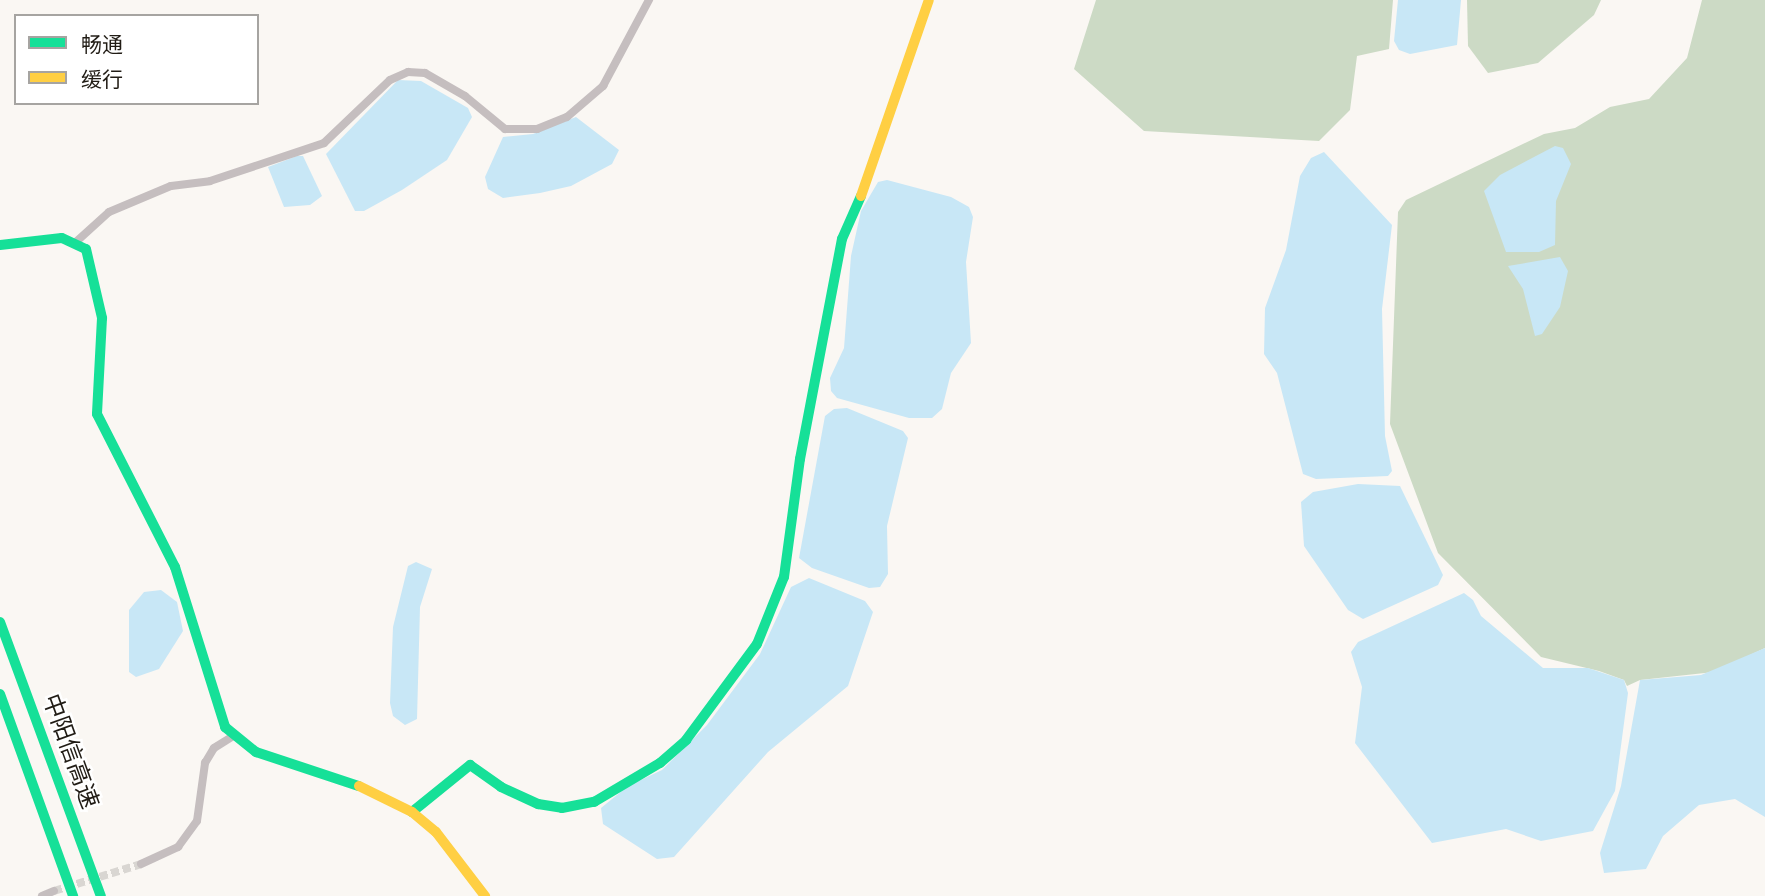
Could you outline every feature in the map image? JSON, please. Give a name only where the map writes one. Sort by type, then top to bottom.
[{"type":"main road","points":[[412,812],[470,765],[501,787],[538,804],[562,808],[594,802],[660,763],[686,740],[757,644],[784,577],[792,541],[800,459],[842,239],[870,176],[889,106],[917,45],[929,0]]},
{"type":"main road","points":[[0,245],[62,238],[77,241],[90,259],[102,318],[97,414],[175,566],[225,727],[256,752],[363,787],[412,812],[436,832],[485,896]]},
{"type":"main road","name":"中阳信高速","points":[[0,622],[101,896]]},
{"type":"main road","name":"中阳信高速","points":[[0,694],[73,896]]},
{"type":"street","points":[[77,241],[109,212],[171,186],[210,181],[324,143],[390,80],[408,72],[425,73],[465,96],[505,129],[537,129],[567,117],[603,86],[649,0]]},
{"type":"street","points":[[142,864],[178,847],[197,821],[205,763],[214,748],[233,736]]},
{"type":"street","points":[[42,896],[54,891]]},
{"type":"green space","points":[[1096,0],[1393,0],[1389,49],[1357,56],[1350,110],[1319,141],[1144,131],[1074,69]]},
{"type":"green space","points":[[1467,0],[1601,0],[1594,15],[1538,63],[1488,73],[1468,46]]},
{"type":"green space","points":[[1702,0],[1765,0],[1765,648],[1714,672],[1640,680],[1627,686],[1624,680],[1599,671],[1541,657],[1438,553],[1390,424],[1398,212],[1406,200],[1544,134],[1575,128],[1610,107],[1649,99],[1687,58]]},
{"type":"water","points":[[1398,0],[1461,0],[1457,45],[1410,54],[1399,50],[1394,41]]},
{"type":"water","points":[[398,80],[421,81],[468,108],[472,117],[447,160],[402,190],[364,211],[355,211],[326,154]]},
{"type":"water","points":[[576,117],[619,150],[612,164],[571,186],[540,193],[503,198],[488,189],[485,177],[503,137],[533,134]]},
{"type":"water","points":[[1555,146],[1563,148],[1571,164],[1556,201],[1555,245],[1539,252],[1506,252],[1484,191],[1500,175]]},
{"type":"water","points":[[1324,152],[1392,225],[1382,309],[1385,436],[1392,471],[1388,476],[1316,479],[1303,474],[1277,373],[1264,354],[1265,308],[1286,250],[1300,176],[1311,158]]},
{"type":"water","points":[[303,156],[322,196],[310,205],[284,207],[268,167]]},
{"type":"water","points":[[887,180],[951,197],[969,207],[973,217],[966,262],[971,343],[951,373],[942,409],[932,418],[909,418],[837,398],[831,391],[830,378],[844,348],[851,256],[861,211],[878,182]]},
{"type":"water","points":[[1560,257],[1568,271],[1560,307],[1542,334],[1535,336],[1523,289],[1508,266]]},
{"type":"water","points":[[847,408],[903,431],[908,438],[887,526],[888,574],[880,587],[869,588],[812,568],[799,558],[825,416],[834,409]]},
{"type":"water","points":[[1358,484],[1400,486],[1443,575],[1438,585],[1363,619],[1348,610],[1304,546],[1301,502],[1313,492]]},
{"type":"water","points":[[416,562],[432,569],[420,607],[417,719],[405,725],[393,716],[390,703],[393,627],[408,566]]},
{"type":"water","points":[[809,578],[865,601],[873,612],[848,686],[768,752],[674,857],[657,859],[603,824],[601,808],[628,786],[662,770],[707,725],[760,654],[791,587]]},
{"type":"water","points":[[161,590],[177,602],[183,631],[159,669],[136,677],[129,672],[129,610],[144,592]]},
{"type":"water","points":[[1464,593],[1473,600],[1481,616],[1543,668],[1588,668],[1624,680],[1628,693],[1615,791],[1593,831],[1541,841],[1506,829],[1432,843],[1355,743],[1362,687],[1351,652],[1358,642]]},
{"type":"water","points":[[1765,648],[1765,817],[1735,799],[1699,805],[1663,836],[1646,869],[1604,873],[1600,853],[1621,786],[1640,680],[1701,675]]},
{"type":"tunnel","points":[[54,891],[141,864]]},
{"type":"traffic: fast","points":[[412,812],[470,765],[501,787],[538,804],[562,808],[594,802],[660,763],[686,740],[757,644],[784,577],[800,459],[842,239],[861,196]]},
{"type":"traffic: fast","points":[[0,245],[62,238],[86,249],[102,318],[97,414],[175,567],[225,727],[256,752],[359,786]]},
{"type":"traffic: fast","points":[[0,622],[101,896]]},
{"type":"traffic: fast","points":[[0,694],[73,896]]},
{"type":"traffic: slow","points":[[861,196],[929,0]]},
{"type":"traffic: slow","points":[[359,786],[412,812],[436,832],[485,896]]}]
